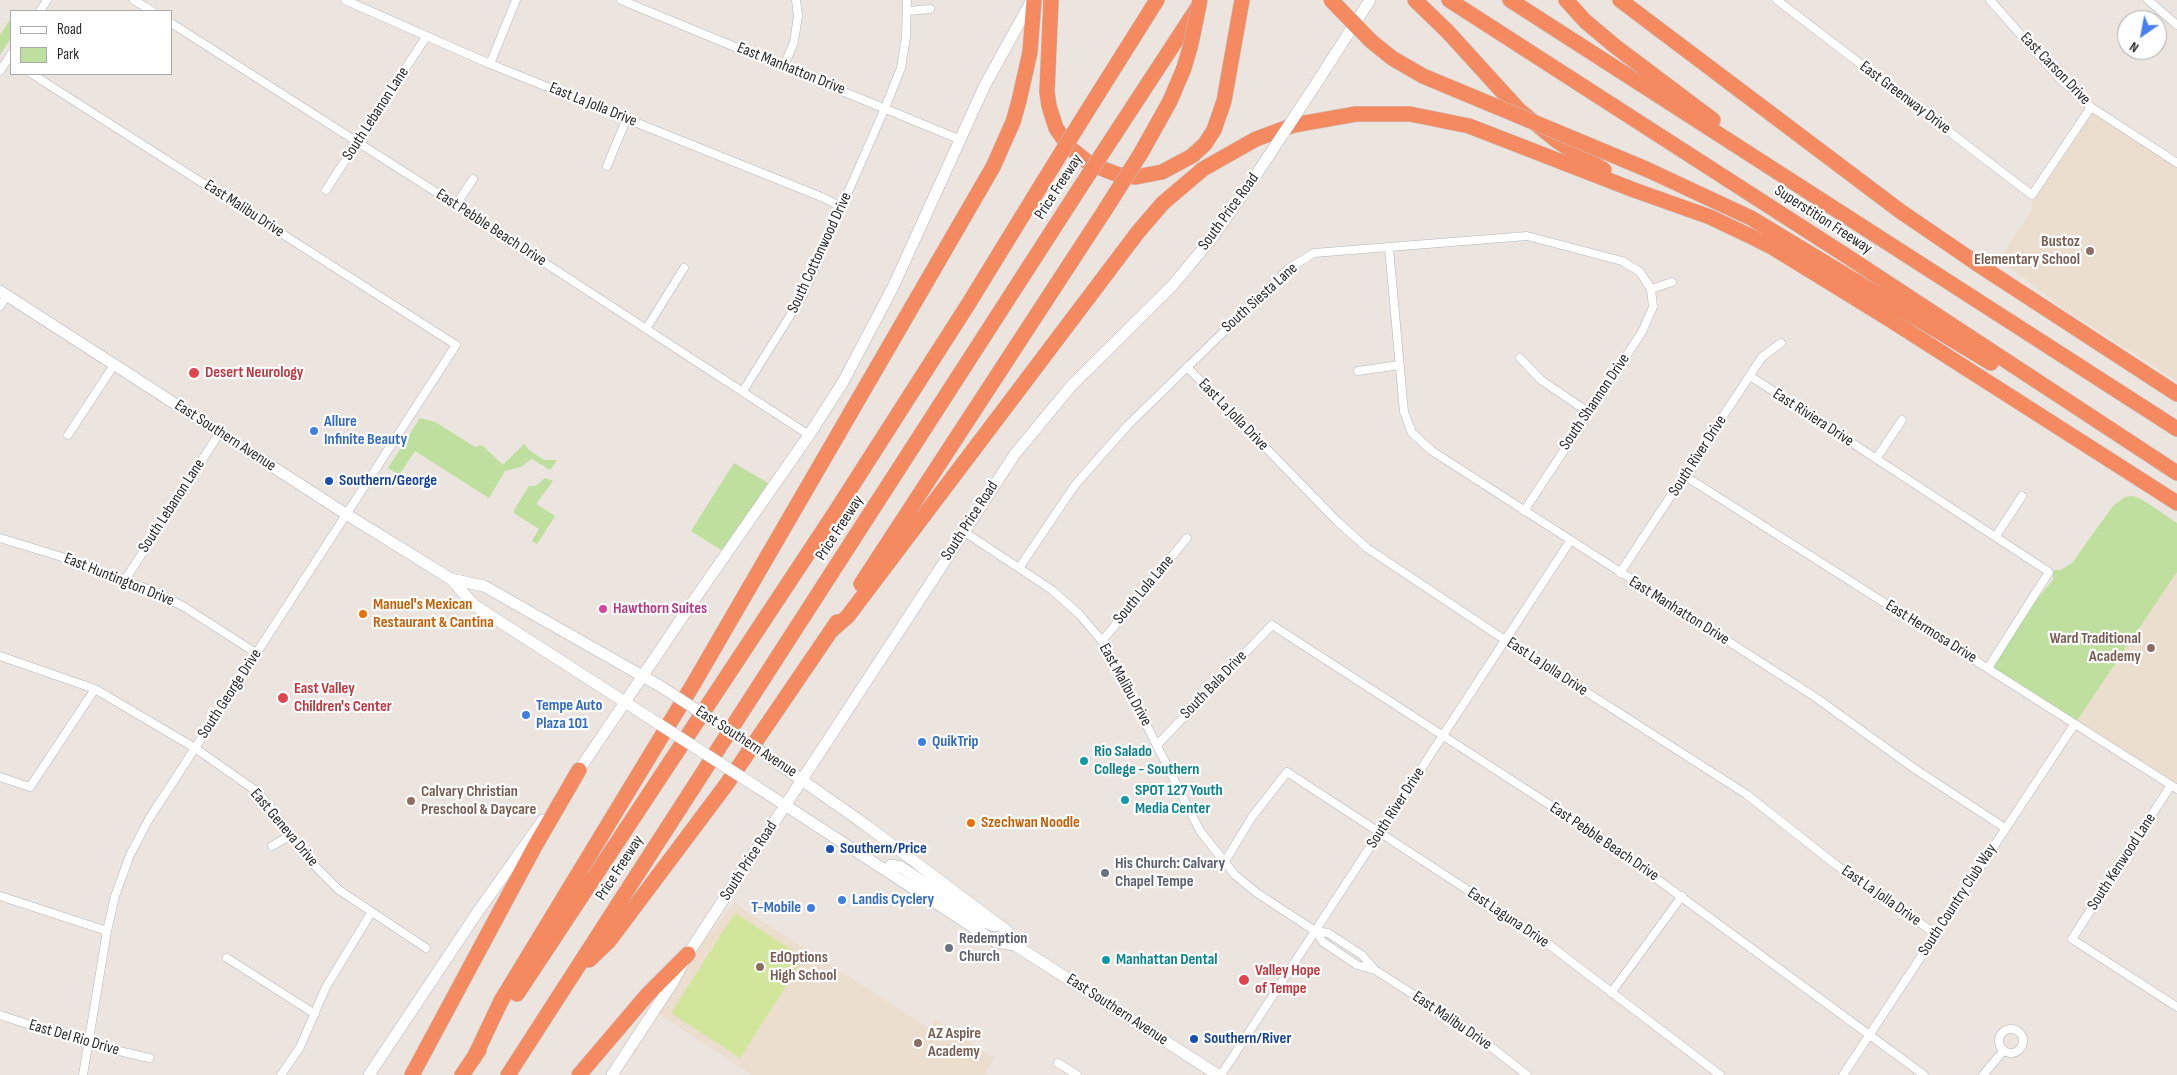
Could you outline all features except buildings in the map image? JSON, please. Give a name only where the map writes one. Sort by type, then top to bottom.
[{"type":"highway","points":[[474,1058],[501,1001],[694,683],[993,167],[1020,101],[1030,52],[1033,0]]},
{"type":"highway","points":[[1051,0],[1047,92],[1056,128],[1070,147],[1090,164],[1119,175],[1136,177],[1162,172],[1192,156],[1205,144],[1214,130],[1224,101],[1242,0]]},
{"type":"highway","name":"Price Freeway","points":[[462,1075],[836,511],[959,319],[1156,0]]},
{"type":"highway","points":[[573,975],[609,940],[726,785],[831,631],[1105,210],[1167,108],[1184,68],[1201,0]]},
{"type":"highway","name":"Price Freeway","points":[[508,1075],[1201,0]]},
{"type":"highway","points":[[1331,0],[1371,41],[1392,58],[1423,76],[1646,170],[1751,218],[1992,363],[2057,394]]},
{"type":"highway","points":[[1414,0],[1448,32],[1519,110],[1541,129],[1594,165],[1668,201]]},
{"type":"highway","name":"Superstition Freeway","points":[[1449,0],[1845,255],[2177,473]]},
{"type":"highway","name":"Superstition Freeway","points":[[1510,0],[2177,429]]},
{"type":"highway","points":[[1566,0],[1598,33],[1645,70],[1708,116],[1800,176],[1932,272]]},
{"type":"highway","points":[[1620,0],[1908,217],[2177,394]]},
{"type":"highway","points":[[831,631],[848,616],[1151,216],[1191,178],[1240,146],[1272,132],[1315,120],[1372,113],[1410,114],[1469,126],[1728,225],[1772,247],[1889,318],[2177,503]]},
{"type":"highway","points":[[412,1075],[535,846],[579,770]]},
{"type":"highway","points":[[579,1075],[647,995],[688,954]]},
{"type":"main road","points":[[369,1075],[477,914],[579,770],[809,435],[843,382],[875,324],[997,63],[1033,0]]},
{"type":"main road","name":"South Price Road","points":[[612,1075],[673,982],[688,954],[963,531],[1026,438],[1072,385],[1172,286],[1212,238],[1254,178],[1370,0]]},
{"type":"main road","name":"East Southern Avenue","points":[[3,293],[346,514],[451,579],[474,605],[996,942],[1015,945],[1218,1075]]},
{"type":"main road","name":"East Southern Avenue","points":[[451,579],[484,586],[660,686],[802,779],[1007,931],[1015,945]]},
{"type":"main road","points":[[887,871],[891,865],[901,866],[978,920],[1007,931]]},
{"type":"street","points":[[134,0],[150,10]]},
{"type":"street","name":"East La Jolla Drive","points":[[345,0],[490,64],[627,118],[842,207]]},
{"type":"street","points":[[490,64],[516,0]]},
{"type":"street","name":"East Manhatton Drive","points":[[621,0],[961,140]]},
{"type":"street","points":[[784,66],[794,42],[798,16],[796,0]]},
{"type":"street","points":[[885,108],[901,68],[908,11],[907,0]]},
{"type":"street","name":"East Greenway Drive","points":[[1777,0],[2032,195],[2091,107]]},
{"type":"street","name":"East Carson Drive","points":[[1990,0],[2059,78],[2091,107],[2177,163]]},
{"type":"street","points":[[2148,0],[2177,25]]},
{"type":"street","points":[[908,11],[930,9]]},
{"type":"street","name":"East Pebble Beach Drive","points":[[172,25],[456,205],[809,435]]},
{"type":"street","name":"South Lebanon Lane","points":[[326,190],[426,37]]},
{"type":"street","points":[[0,71],[10,58]]},
{"type":"street","name":"East Malibu Drive","points":[[34,75],[456,345]]},
{"type":"street","name":"South Cottonwood Drive","points":[[743,391],[803,296],[885,108]]},
{"type":"street","points":[[607,166],[627,118]]},
{"type":"street","points":[[456,205],[473,179]]},
{"type":"street","name":"South Siesta Lane","points":[[1019,568],[1075,485],[1128,425],[1288,269],[1314,254],[1527,236],[1622,261],[1640,272],[1651,289]]},
{"type":"street","name":"East Manhatton Drive","points":[[1389,248],[1404,412],[1412,433],[1432,451],[1815,698],[1915,769],[2005,828]]},
{"type":"street","points":[[646,329],[684,268]]},
{"type":"street","points":[[1651,289],[1672,282]]},
{"type":"street","name":"South Shannon Drive","points":[[1524,511],[1642,332],[1653,307],[1651,289]]},
{"type":"street","points":[[0,306],[3,293]]},
{"type":"street","name":"South River Drive","points":[[1620,574],[1762,357],[1781,344]]},
{"type":"street","name":"South George Drive","points":[[83,1075],[107,930],[115,896],[130,855],[149,819],[456,345]]},
{"type":"street","points":[[1520,358],[1541,380],[1588,412]]},
{"type":"street","points":[[68,436],[114,365]]},
{"type":"street","points":[[1358,371],[1400,365]]},
{"type":"street","name":"East La Jolla Drive","points":[[1187,367],[1330,514],[1366,548],[1505,640],[1746,794],[1836,865],[1936,934]]},
{"type":"street","name":"East Riviera Drive","points":[[1750,376],[2049,572],[1988,668]]},
{"type":"street","points":[[1876,459],[1902,420]]},
{"type":"street","name":"South Lebanon Lane","points":[[125,580],[220,432]]},
{"type":"street","name":"East Hermosa Drive","points":[[1685,476],[2174,787]]},
{"type":"street","points":[[1996,536],[2022,496]]},
{"type":"street","name":"East Malibu Drive","points":[[963,531],[1052,590],[1080,615],[1102,641],[1136,702],[1200,831],[1235,875],[1315,931],[1323,942],[1357,965],[1375,970],[1469,1030],[1527,1075]]},
{"type":"street","name":"East Huntington Drive","points":[[0,538],[62,557],[158,593],[186,608],[256,654]]},
{"type":"street","name":"South Lola Lane","points":[[1102,641],[1187,538]]},
{"type":"street","name":"South River Drive","points":[[1222,1075],[1570,541]]},
{"type":"street","name":"East Pebble Beach Drive","points":[[1272,625],[1601,838],[1924,1075]]},
{"type":"street","name":"South Bala Drive","points":[[1157,745],[1272,625]]},
{"type":"street","name":"East Geneva Drive","points":[[0,656],[95,689],[195,748],[259,793],[314,865],[339,890],[426,948]]},
{"type":"street","points":[[0,777],[30,787],[95,689]]},
{"type":"street","name":"South Country Club Way","points":[[1843,1075],[2074,725]]},
{"type":"street","name":"East Laguna Drive","points":[[1224,863],[1252,817],[1286,772],[1535,934],[1720,1075]]},
{"type":"street","name":"South Kenwood Lane","points":[[2174,787],[2072,939],[2177,1007]]},
{"type":"street","points":[[272,846],[291,835]]},
{"type":"street","points":[[0,896],[107,930]]},
{"type":"street","points":[[1611,993],[1682,896]]},
{"type":"street","points":[[281,1075],[300,1047],[333,974],[372,913]]},
{"type":"street","points":[[227,958],[315,1014]]},
{"type":"street","name":"East Del Rio Drive","points":[[0,1015],[89,1044],[149,1058]]},
{"type":"street","points":[[1983,1075],[2004,1050]]},
{"type":"street","points":[[1058,1063],[1077,1075]]},
{"type":"shaded area","name":"Bustoz Elementary School","points":[[2091,107],[2177,163],[2177,381],[2067,311],[1999,259],[2032,210],[2032,195]]},
{"type":"shaded area","name":"Ward Traditional Academy","points":[[2177,572],[2177,789],[2074,725]]},
{"type":"shaded area","name":"EdOptions High School","points":[[734,903],[929,1028],[936,1019],[994,1058],[985,1075],[752,1075],[657,1013],[705,939]]},
{"type":"green space","points":[[10,20],[10,40],[0,55],[0,35]]},
{"type":"green space","points":[[420,418],[435,422],[475,447],[482,445],[503,465],[524,444],[529,450],[544,460],[557,460],[550,470],[532,459],[521,467],[505,471],[489,498],[415,451],[399,475],[388,468]]},
{"type":"green space","points":[[734,463],[768,483],[723,551],[691,531]]},
{"type":"green space","points":[[545,478],[553,481],[536,504],[555,516],[537,544],[532,541],[539,529],[514,513],[514,510],[529,486],[536,486]]},
{"type":"green space","points":[[2133,496],[2143,500],[2177,523],[2177,572],[2074,725],[1988,668],[2017,623],[2053,580],[2053,570],[2061,570],[2072,563],[2113,506],[2125,497]]},
{"type":"green space","points":[[735,913],[804,958],[740,1058],[671,1013]]},
{"type":"place","name":"Bustoz Elementary School","points":[[2090,251]]},
{"type":"place","name":"Desert Neurology","points":[[194,373]]},
{"type":"place","name":"Allure Infinite Beauty","points":[[314,431]]},
{"type":"place","name":"Southern/George","points":[[329,481]]},
{"type":"place","name":"Hawthorn Suites","points":[[603,609]]},
{"type":"place","name":"Manuel's Mexican Restaurant & Cantina","points":[[363,614]]},
{"type":"place","name":"Ward Traditional Academy","points":[[2151,648]]},
{"type":"place","name":"East Valley Children's Center","points":[[283,698]]},
{"type":"place","name":"Tempe Auto Plaza 101","points":[[526,715]]},
{"type":"place","name":"QuikTrip","points":[[922,742]]},
{"type":"place","name":"Rio Salado College - Southern","points":[[1084,761]]},
{"type":"place","name":"SPOT 127 Youth Media Center","points":[[1125,800]]},
{"type":"place","name":"Calvary Christian Preschool & Daycare","points":[[411,801]]},
{"type":"place","name":"Szechwan Noodle","points":[[971,823]]},
{"type":"place","name":"Southern/Price","points":[[830,849]]},
{"type":"place","name":"His Church: Calvary Chapel Tempe","points":[[1105,873]]},
{"type":"place","name":"Landis Cyclery","points":[[842,900]]},
{"type":"place","name":"T-Mobile","points":[[811,908]]},
{"type":"place","name":"Redemption Church","points":[[949,948]]},
{"type":"place","name":"Manhattan Dental","points":[[1106,960]]},
{"type":"place","name":"EdOptions High School","points":[[760,967]]},
{"type":"place","name":"Valley Hope of Tempe","points":[[1244,980]]},
{"type":"place","name":"Southern/River","points":[[1194,1039]]},
{"type":"place","name":"AZ Aspire Academy","points":[[918,1043]]}]
